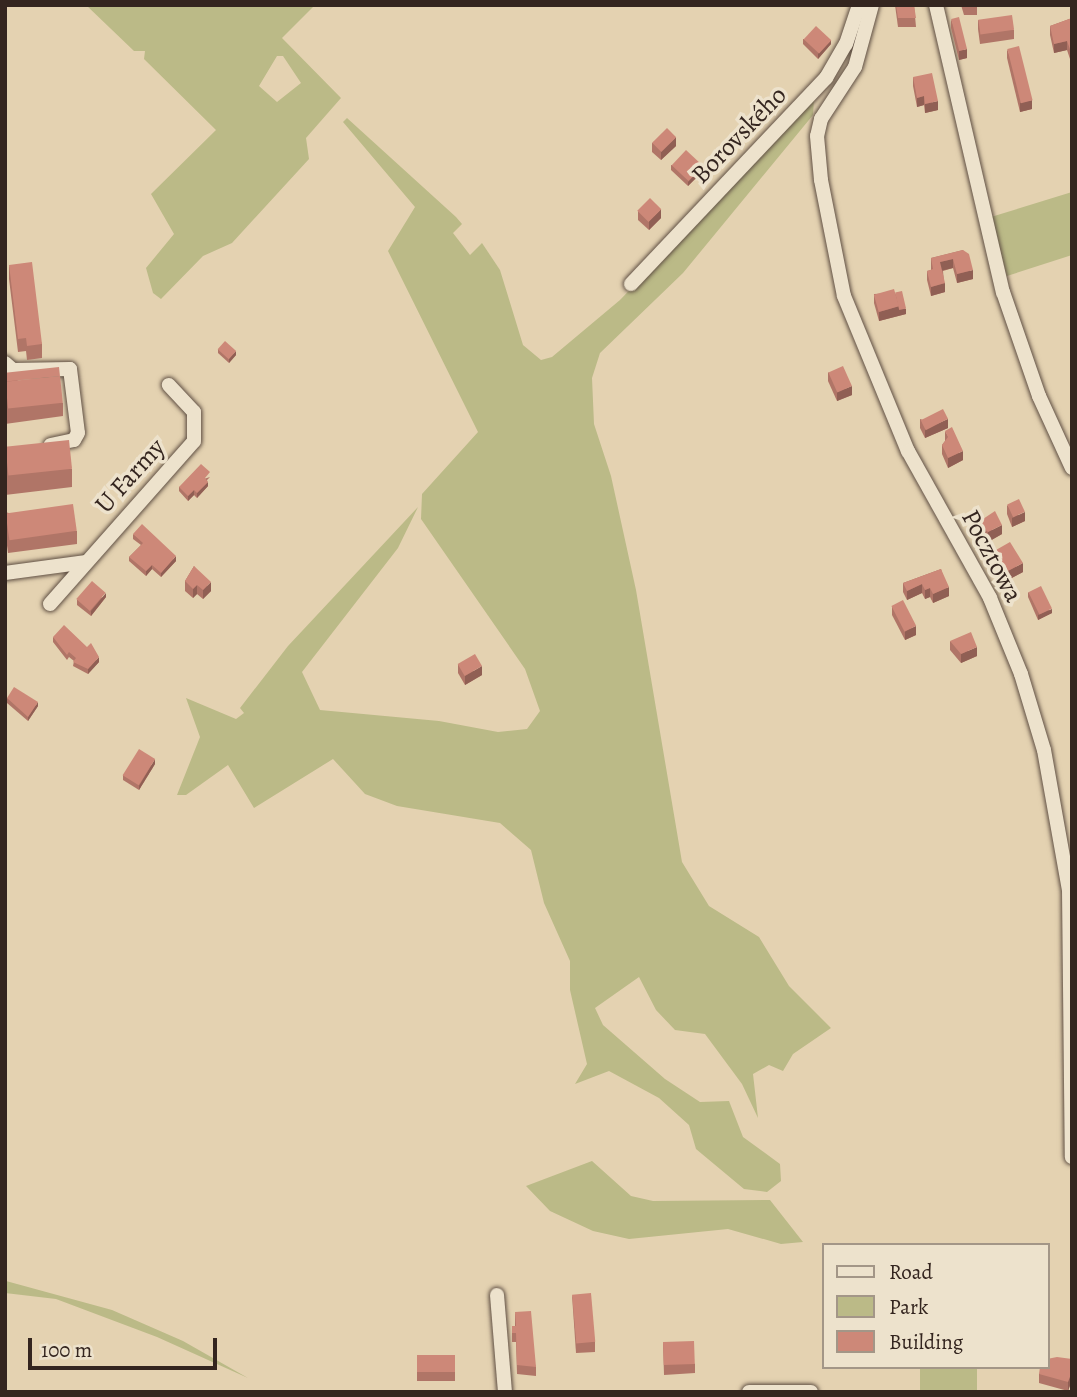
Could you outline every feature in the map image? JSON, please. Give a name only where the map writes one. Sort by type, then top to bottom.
[{"type":"street","name":"Borovského","points":[[631,284],[826,78],[846,44],[859,5]]},
{"type":"street","name":"Pocztowa","points":[[872,5],[855,67],[821,119],[817,136],[821,180],[844,296],[908,451],[990,598],[1021,674],[1044,750],[1069,890],[1072,1157]]},
{"type":"street","points":[[936,5],[1003,292],[1039,396],[1072,468]]},
{"type":"street","points":[[5,363],[13,370],[66,367],[73,374],[77,437],[67,443],[30,447]]},
{"type":"street","name":"U Farmy","points":[[50,604],[194,441],[194,412],[169,385]]},
{"type":"street","points":[[5,573],[86,562]]},
{"type":"street","points":[[497,1294],[505,1392]]},
{"type":"street","points":[[749,1392],[811,1392]]},
{"type":"green space","points":[[86,5],[315,5],[282,38],[341,98],[306,138],[309,159],[232,243],[203,256],[161,299],[153,293],[146,268],[174,234],[151,194],[216,130],[144,59],[145,51],[134,51]],"holes":[[[277,56],[283,56],[301,83],[277,102],[259,86]]]},
{"type":"green space","points":[[814,99],[813,115],[683,273],[600,353],[592,378],[594,424],[611,476],[636,590],[682,862],[709,906],[759,937],[789,986],[831,1028],[793,1054],[783,1071],[769,1065],[753,1074],[758,1118],[742,1084],[705,1034],[675,1030],[656,1010],[639,977],[595,1008],[603,1025],[665,1079],[700,1102],[729,1101],[743,1137],[780,1164],[781,1181],[767,1192],[744,1189],[696,1149],[689,1125],[659,1098],[609,1071],[575,1084],[587,1064],[570,990],[570,961],[544,903],[531,850],[500,823],[397,806],[365,794],[333,759],[254,808],[228,765],[186,795],[177,795],[200,737],[186,698],[236,719],[244,713],[240,708],[288,646],[418,507],[398,548],[302,672],[320,710],[439,721],[498,732],[527,729],[540,711],[525,669],[421,519],[422,494],[478,432],[388,251],[415,207],[343,122],[347,118],[456,217],[462,224],[453,233],[470,255],[482,243],[500,270],[523,345],[541,360],[552,357],[620,300]]},
{"type":"green space","points":[[1072,192],[1072,255],[1007,276],[991,217]]},
{"type":"green space","points":[[592,1161],[631,1196],[653,1201],[770,1200],[803,1242],[781,1244],[728,1229],[629,1239],[593,1231],[550,1211],[526,1186]]},
{"type":"green space","points":[[6,1281],[112,1310],[183,1341],[248,1378],[157,1337],[56,1299],[5,1293]]},
{"type":"green space","points":[[920,1369],[977,1369],[977,1392],[920,1392]]},
{"type":"building","points":[[896,5],[914,5],[916,18],[898,18]]},
{"type":"building","points":[[1012,15],[1014,30],[980,35],[978,20]]},
{"type":"building","points":[[959,17],[967,49],[959,51],[951,19]]},
{"type":"building","points":[[1072,18],[1072,55],[1067,41],[1054,44],[1050,26]]},
{"type":"building","points":[[816,26],[831,40],[819,53],[804,39]]},
{"type":"building","points":[[1019,46],[1033,100],[1021,103],[1007,49]]},
{"type":"building","points":[[932,73],[938,101],[925,104],[924,96],[917,98],[913,77]]},
{"type":"building","points":[[667,128],[676,137],[661,152],[652,143]]},
{"type":"building","points":[[686,150],[703,166],[688,181],[672,165]]},
{"type":"building","points":[[650,198],[661,209],[649,222],[637,211]]},
{"type":"building","points":[[963,250],[969,254],[973,270],[957,274],[953,259],[940,262],[945,283],[931,287],[927,271],[933,269],[931,258]]},
{"type":"building","points":[[32,262],[42,344],[27,346],[26,338],[18,339],[9,265]]},
{"type":"building","points":[[894,289],[899,306],[879,312],[874,295]]},
{"type":"building","points":[[902,291],[906,309],[899,310],[895,293]]},
{"type":"building","points":[[225,341],[236,351],[229,359],[218,349]]},
{"type":"building","points":[[843,366],[852,386],[837,393],[828,373]]},
{"type":"building","points":[[59,367],[60,376],[6,382],[5,373]]},
{"type":"building","points":[[60,376],[63,403],[8,409],[5,382]]},
{"type":"building","points":[[943,409],[948,419],[926,430],[921,420]]},
{"type":"building","points":[[952,427],[963,451],[948,458],[942,445],[948,437],[945,431]]},
{"type":"building","points":[[69,440],[72,469],[8,476],[5,447]]},
{"type":"building","points":[[201,464],[210,472],[205,478],[208,482],[197,493],[194,490],[188,496],[179,487]]},
{"type":"building","points":[[1019,499],[1025,512],[1013,517],[1007,504]]},
{"type":"building","points":[[73,504],[77,531],[9,540],[6,513]]},
{"type":"building","points":[[995,511],[1002,525],[988,532],[977,523]]},
{"type":"building","points":[[142,524],[176,556],[161,573],[152,565],[146,571],[129,557],[143,543],[133,534]]},
{"type":"building","points":[[1010,542],[1023,563],[1006,572],[996,550]]},
{"type":"building","points":[[194,566],[211,582],[203,590],[197,585],[193,589],[185,581]]},
{"type":"building","points":[[941,569],[949,587],[933,594],[930,588],[925,590],[922,584],[907,591],[903,583]]},
{"type":"building","points":[[92,581],[106,593],[90,611],[76,599]]},
{"type":"building","points":[[1041,586],[1052,608],[1039,615],[1028,592]]},
{"type":"building","points":[[903,600],[916,626],[905,632],[891,606]]},
{"type":"building","points":[[64,625],[87,647],[91,643],[99,657],[88,669],[73,662],[76,658],[69,652],[67,655],[53,637]]},
{"type":"building","points":[[971,632],[977,647],[961,654],[950,641]]},
{"type":"building","points":[[475,654],[482,666],[465,676],[458,664]]},
{"type":"building","points":[[14,687],[38,702],[28,717],[7,698]]},
{"type":"building","points":[[139,749],[155,759],[139,785],[123,775]]},
{"type":"building","points":[[591,1293],[595,1342],[576,1343],[572,1295]]},
{"type":"building","points":[[531,1311],[536,1367],[517,1365],[516,1333],[512,1333],[512,1326],[516,1326],[515,1312]]},
{"type":"building","points":[[694,1341],[695,1364],[664,1365],[663,1342]]},
{"type":"building","points":[[417,1355],[455,1355],[455,1372],[417,1372]]},
{"type":"building","points":[[1049,1359],[1072,1359],[1068,1382],[1039,1374],[1040,1369],[1049,1369]]}]
